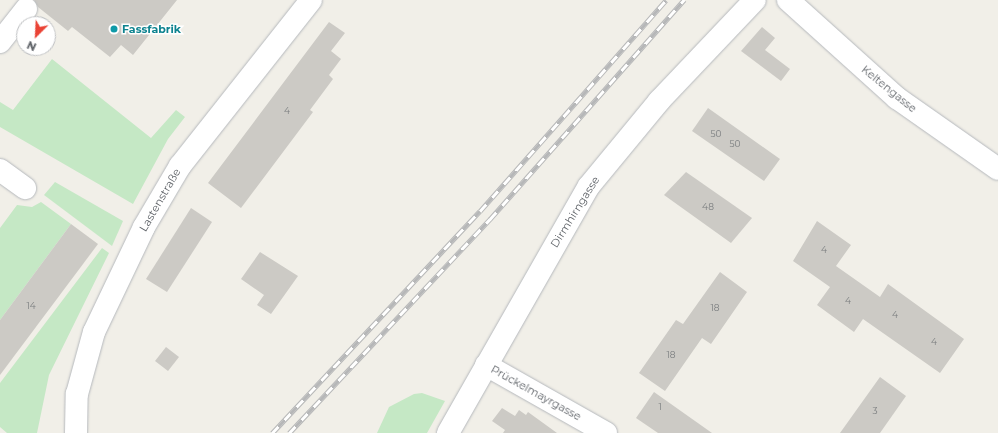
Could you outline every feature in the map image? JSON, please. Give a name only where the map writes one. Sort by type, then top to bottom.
[{"type":"street","name":"Lastenstraße","points":[[76,433],[77,394],[94,332],[144,227],[180,166],[311,0]]},
{"type":"street","name":"Dirmhirngasse","points":[[448,433],[589,186],[659,101],[756,0]]},
{"type":"street","name":"Keltengasse","points":[[788,0],[897,98],[998,169]]},
{"type":"street","points":[[0,42],[26,9]]},
{"type":"street","points":[[0,170],[25,188]]},
{"type":"street","name":"Prückelmayrgasse","points":[[486,365],[606,433]]},
{"type":"green space","points":[[52,59],[151,138],[176,110],[185,117],[168,139],[133,204],[0,127],[0,102],[13,110]]},
{"type":"green space","points":[[55,182],[123,221],[112,246],[44,195]]},
{"type":"green space","points":[[41,202],[71,224],[0,320],[0,228],[17,205],[32,207]]},
{"type":"green space","points":[[102,248],[109,253],[49,375],[37,433],[7,433],[0,427],[0,383]]},
{"type":"green space","points":[[422,393],[445,401],[427,433],[377,433],[389,407],[414,394]]},
{"type":"building","name":"Fassfabrik","points":[[34,0],[177,0],[133,55],[121,45],[110,57],[72,27],[68,31],[56,21],[56,16],[49,16],[38,7]]},
{"type":"building","points":[[329,22],[345,33],[331,51],[341,59],[329,75],[333,79],[310,110],[313,112],[241,208],[208,183]]},
{"type":"building","points":[[762,27],[775,38],[765,50],[790,69],[781,81],[741,51]]},
{"type":"building","points":[[708,108],[780,159],[764,181],[692,131]]},
{"type":"building","points":[[686,172],[752,218],[731,243],[664,195]]},
{"type":"building","points":[[191,208],[212,222],[167,292],[146,279]]},
{"type":"building","points":[[817,221],[851,245],[836,266],[880,297],[888,284],[964,339],[940,373],[863,319],[854,332],[817,305],[830,287],[793,261]]},
{"type":"building","points":[[71,224],[98,244],[0,375],[0,320]]},
{"type":"building","points":[[260,252],[298,276],[271,314],[257,305],[264,295],[241,279]]},
{"type":"building","points":[[720,272],[747,292],[711,344],[702,338],[665,391],[639,373],[676,320],[683,324]]},
{"type":"building","points":[[166,347],[179,357],[168,371],[155,361]]},
{"type":"building","points":[[880,377],[906,396],[880,433],[840,433]]},
{"type":"building","points":[[654,392],[712,433],[658,433],[636,418]]},
{"type":"building","points":[[502,408],[515,416],[519,410],[526,415],[528,412],[557,433],[503,433],[505,430],[492,421]]},
{"type":"railway","points":[[272,433],[480,211],[666,0]]},
{"type":"railway","points":[[289,433],[490,219],[684,0]]},
{"type":"place","name":"Fassfabrik","points":[[114,29]]}]
